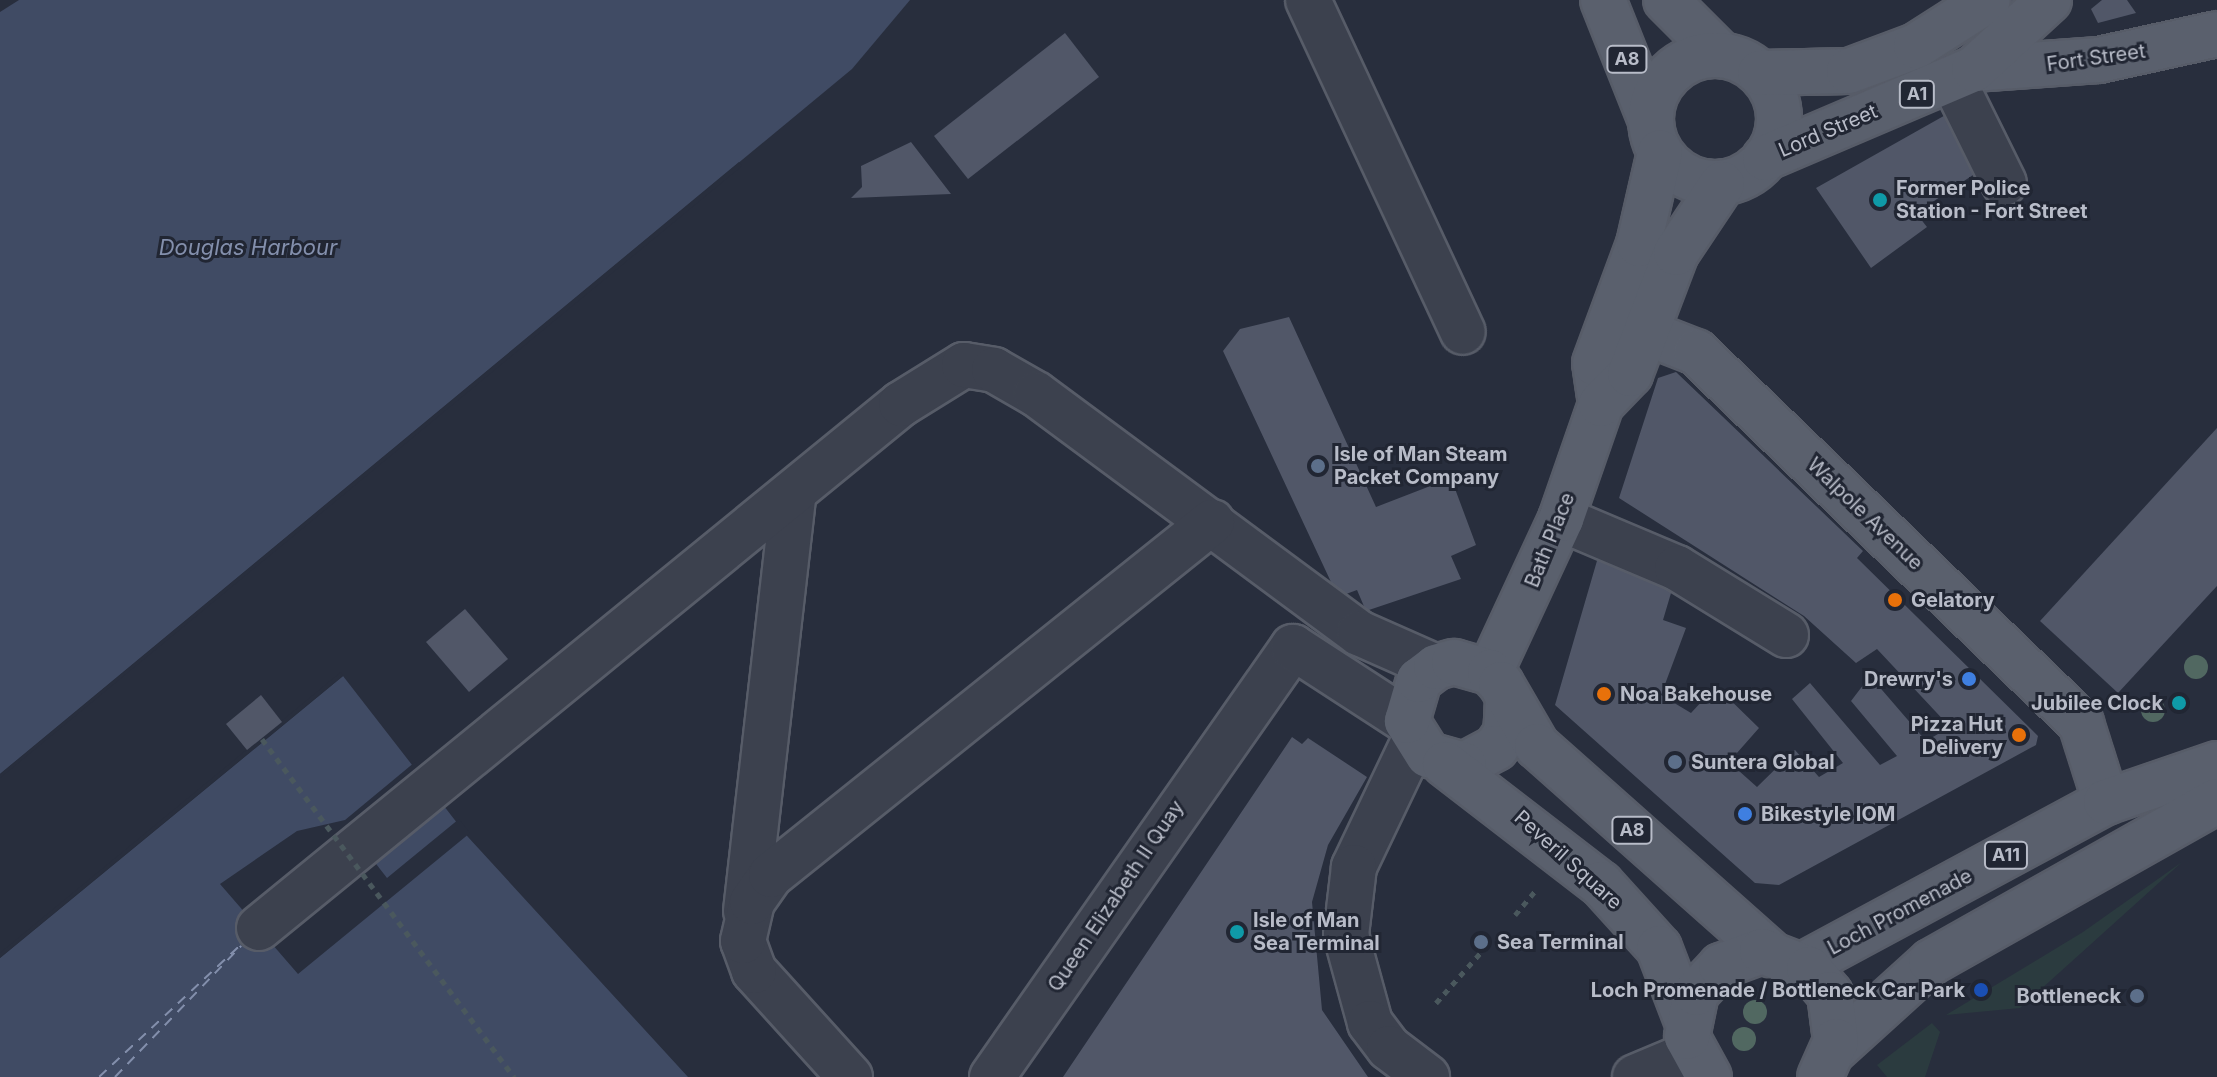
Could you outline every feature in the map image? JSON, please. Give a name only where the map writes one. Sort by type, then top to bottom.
[{"type":"main road","name":"A8","points":[[1603,0],[1655,135]]},
{"type":"main road","points":[[1666,0],[1721,55],[1760,73],[1778,105],[1775,141],[1765,158],[1722,184],[1691,179],[1655,135],[1673,70],[1721,55]]},
{"type":"main road","name":"A1","points":[[1760,73],[1849,71],[1916,46],[1988,0]]},
{"type":"main road","name":"Lord Street","points":[[1765,158],[1964,75],[2049,0]]},
{"type":"main road","name":"Fort Street","points":[[1964,75],[2099,60],[2217,34]]},
{"type":"main road","name":"Bath Place","points":[[1601,404],[1595,363],[1639,244],[1655,135]]},
{"type":"main road","name":"Bath Place","points":[[1499,686],[1601,404],[1630,374],[1676,253],[1722,184]]},
{"type":"main road","name":"Walpole Avenue","points":[[1647,333],[1696,352],[2081,723],[2106,802]]},
{"type":"main road","points":[[1454,662],[1499,686],[1506,733],[1496,748],[1482,760],[1422,742],[1408,699],[1436,667],[1454,662]]},
{"type":"main road","name":"A8","points":[[1499,686],[1537,746],[1786,958]]},
{"type":"main road","name":"Peveril Square","points":[[1422,742],[1496,796],[1601,884],[1659,948],[1696,1050]]},
{"type":"main road","name":"Loch Promenade","points":[[1696,1050],[1715,970],[1786,958],[2106,802],[2217,764]]},
{"type":"main road","points":[[1827,1063],[1931,962],[2217,801]]},
{"type":"main road","points":[[1786,958],[1830,994],[1827,1063]]},
{"type":"lane","points":[[1308,0],[1463,332]]},
{"type":"lane","points":[[1849,71],[1950,0]]},
{"type":"lane","points":[[1964,75],[2004,183]]},
{"type":"lane","points":[[259,928],[793,496],[928,382],[964,365],[994,370],[1036,394],[1359,633],[1436,667]]},
{"type":"lane","points":[[793,496],[743,941],[754,971],[850,1077]]},
{"type":"lane","points":[[1561,519],[1677,568],[1786,635]]},
{"type":"lane","points":[[743,941],[752,902],[771,875],[1212,522]]},
{"type":"lane","name":"Queen Elizabeth II Quay","points":[[992,1077],[1240,715],[1293,647],[1422,742]]},
{"type":"lane","points":[[1422,742],[1354,867],[1346,935],[1370,1023],[1389,1048],[1427,1077]]},
{"type":"lane","points":[[1635,1077],[1696,1050]]},
{"type":"path","points":[[262,739],[514,1077]]},
{"type":"path","points":[[1515,915],[1544,882]]},
{"type":"path","points":[[1436,1003],[1482,951]]},
{"type":"shaded area","points":[[2182,862],[2020,1008],[1946,1015],[2083,932]]},
{"type":"shaded area","points":[[1932,1023],[1940,1032],[1925,1077],[1887,1077],[1877,1065]]},
{"type":"water","name":"Douglas Harbour","points":[[19,0],[910,0],[852,69],[0,774],[0,12]]},
{"type":"water","points":[[343,676],[468,837],[688,1077],[0,1077],[0,958]]},
{"type":"pier","points":[[739,162],[742,166],[0,778],[0,774]]},
{"type":"pier","points":[[341,672],[343,676],[0,958],[0,953]]},
{"type":"pier","points":[[415,762],[445,801],[373,860],[387,878],[459,819],[470,833],[298,974],[220,884],[297,831],[345,820]]},
{"type":"building","points":[[2102,0],[2127,0],[2136,13],[2098,23],[2091,9]]},
{"type":"building","points":[[1065,33],[1099,77],[968,179],[934,136]]},
{"type":"building","name":"Former Police Station - Fort Street","points":[[1949,113],[1985,167],[1916,213],[1927,227],[1871,268],[1816,188]]},
{"type":"building","points":[[911,142],[951,194],[851,198],[862,187],[861,166]]},
{"type":"building","name":"Isle of Man Steam Packet Company","points":[[1289,317],[1376,507],[1451,478],[1476,545],[1451,556],[1461,579],[1366,611],[1357,590],[1338,597],[1223,351],[1240,329]]},
{"type":"building","points":[[1676,372],[1863,551],[1857,558],[2038,736],[2036,745],[1779,885],[1755,883],[1555,705],[1601,547],[1674,583],[1663,620],[1686,628],[1661,695],[1691,713],[1716,686],[1759,728],[1729,762],[1757,787],[1795,750],[1819,777],[1843,763],[1792,699],[1810,683],[1880,765],[1897,756],[1851,701],[1870,676],[1926,741],[1950,727],[1877,649],[1856,663],[1804,616],[1619,498],[1658,378]]},
{"type":"building","points":[[2217,428],[2217,586],[2118,693],[2040,621]]},
{"type":"building","points":[[465,609],[508,659],[469,692],[426,642]]},
{"type":"building","points":[[261,695],[282,722],[247,750],[226,724]]},
{"type":"building","name":"Isle of Man Sea Terminal","points":[[1292,737],[1302,744],[1308,738],[1367,777],[1328,845],[1312,902],[1322,1010],[1368,1077],[1063,1077]]},
{"type":"ferry route","points":[[99,1077],[245,941]]},
{"type":"ferry route","points":[[115,1077],[241,946]]},
{"type":"place","name":"Former Police Station - Fort Street","points":[[1880,200]]},
{"type":"place","name":"Isle of Man Steam Packet Company","points":[[1318,466]]},
{"type":"place","name":"Gelatory","points":[[1895,600]]},
{"type":"place","name":"Drewry's","points":[[1969,679]]},
{"type":"place","name":"Noa Bakehouse","points":[[1604,694]]},
{"type":"place","name":"Jubilee Clock","points":[[2179,703]]},
{"type":"place","name":"Pizza Hut Delivery","points":[[2019,735]]},
{"type":"place","name":"Suntera Global","points":[[1675,762]]},
{"type":"place","name":"Bikestyle IOM","points":[[1745,814]]},
{"type":"place","name":"Isle of Man Sea Terminal","points":[[1237,932]]},
{"type":"place","name":"Sea Terminal","points":[[1481,942]]},
{"type":"place","name":"Loch Promenade / Bottleneck Car Park","points":[[1981,990]]},
{"type":"place","name":"Bottleneck","points":[[2137,996]]}]
